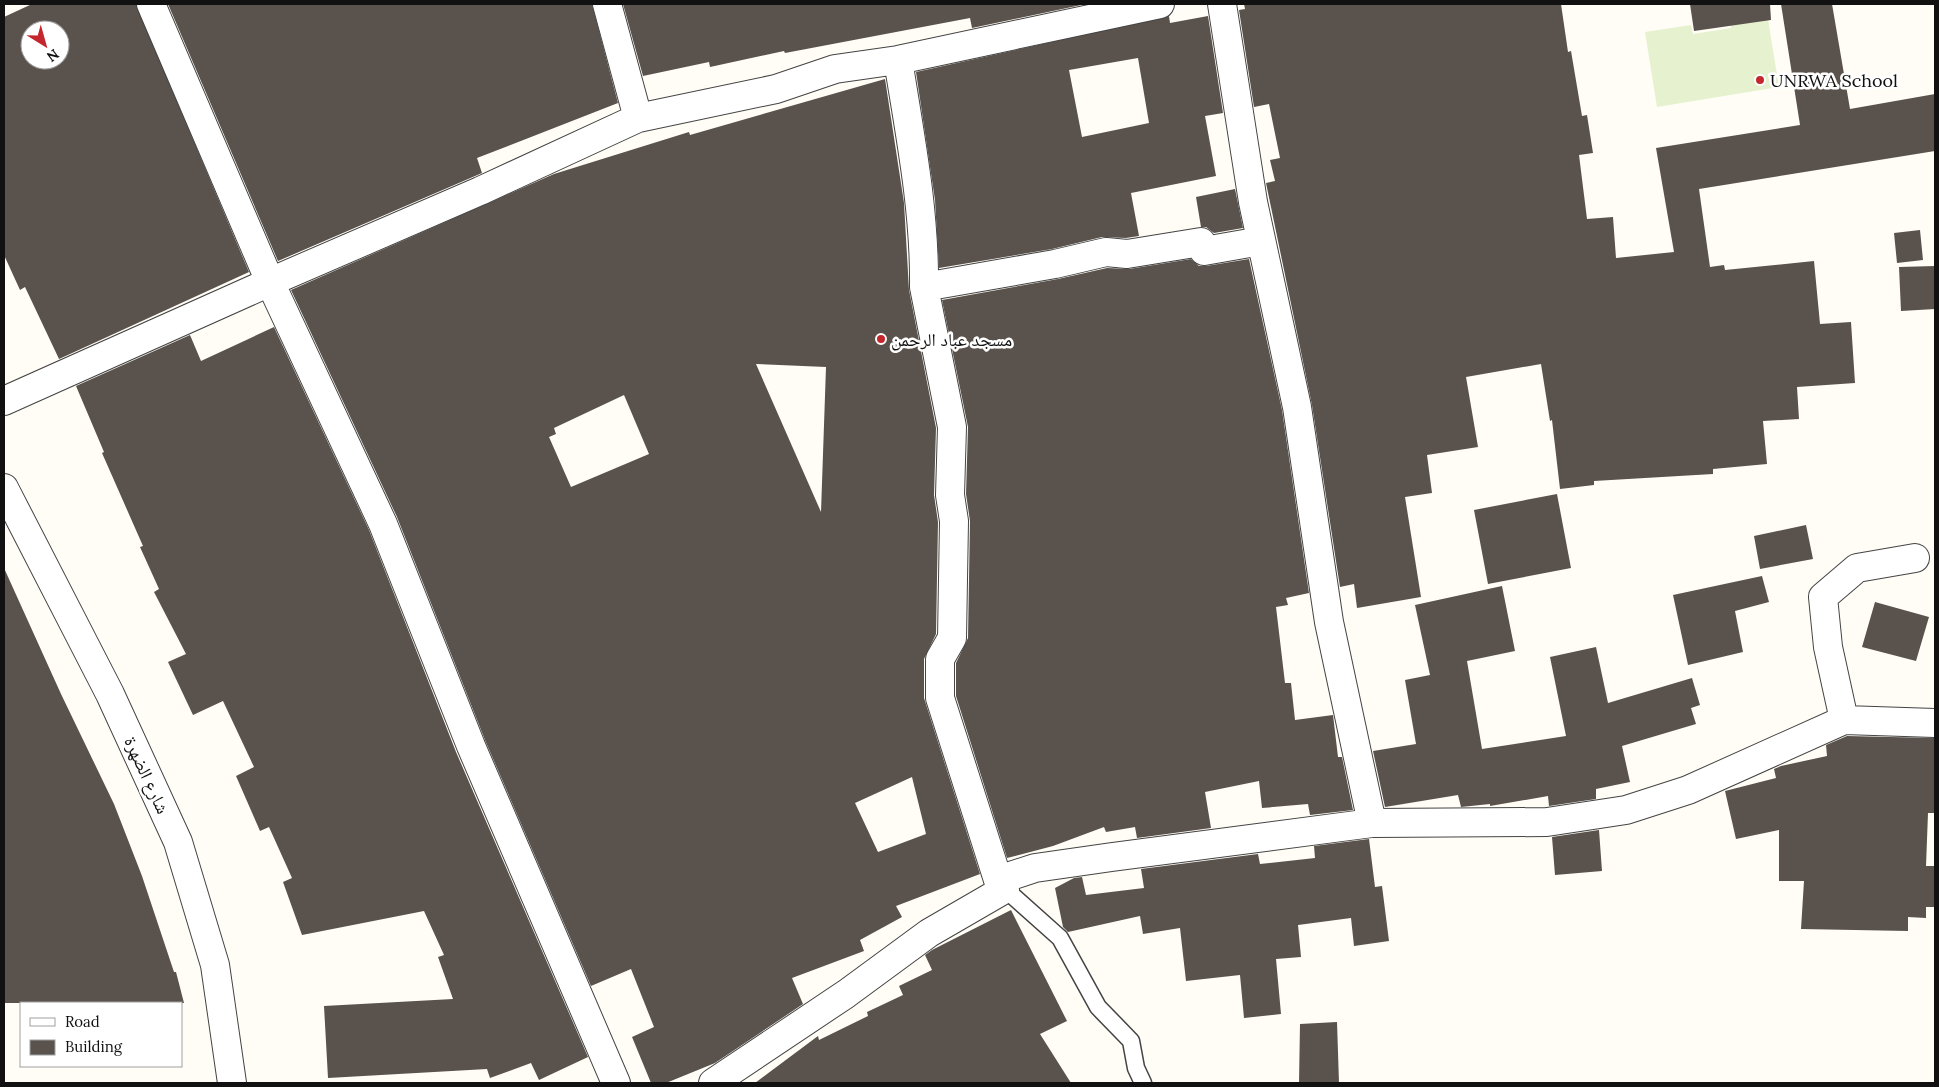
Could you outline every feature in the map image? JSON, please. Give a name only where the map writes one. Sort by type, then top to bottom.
[{"type":"street","points":[[151,4],[270,282],[383,524],[471,746],[616,1083]]},
{"type":"street","points":[[608,4],[638,118]]},
{"type":"street","points":[[4,401],[270,282],[480,191],[638,118],[776,89],[835,69],[898,60],[1160,4]]},
{"type":"street","points":[[1222,4],[1261,241],[1297,407],[1329,622],[1372,823]]},
{"type":"street","points":[[898,60],[916,178],[924,264],[924,287],[952,427],[950,495],[954,521],[952,638],[940,659],[940,698],[1001,885]]},
{"type":"street","points":[[924,287],[1055,264],[1106,252],[1127,254],[1201,242],[1204,251],[1261,241]]},
{"type":"street","name":"شارع الضهرة","points":[[4,488],[110,694],[178,842],[215,964],[232,1083]]},
{"type":"street","points":[[1844,720],[1828,647],[1823,597],[1857,568],[1915,558]]},
{"type":"street","points":[[713,1083],[846,994],[929,933],[1001,885],[1035,868],[1112,856],[1372,823],[1547,822],[1626,810],[1688,790],[1844,720],[1935,722]]},
{"type":"lane","points":[[1001,885],[1060,938],[1098,1007],[1131,1041],[1136,1068],[1143,1083]]},
{"type":"green space","points":[[1767,13],[1779,87],[1657,107],[1645,32],[1691,25],[1693,34],[1731,28],[1730,19]]},
{"type":"building","points":[[32,4],[136,4],[249,272],[59,359],[25,287],[20,290],[4,255],[4,17]]},
{"type":"building","points":[[168,4],[592,4],[618,103],[477,158],[482,173],[278,261]]},
{"type":"building","points":[[623,4],[1086,4],[972,28],[970,18],[785,53],[784,51],[710,67],[709,62],[643,76]]},
{"type":"building","points":[[1244,4],[1561,4],[1568,52],[1571,51],[1582,116],[1587,115],[1593,153],[1579,155],[1587,219],[1613,217],[1616,258],[1674,252],[1656,148],[1800,125],[1781,4],[1832,4],[1850,109],[1935,94],[1935,151],[1699,189],[1710,267],[1724,265],[1725,270],[1814,261],[1820,324],[1851,322],[1855,383],[1797,387],[1799,419],[1763,421],[1767,464],[1713,469],[1713,474],[1594,481],[1594,485],[1560,489],[1552,420],[1550,421],[1541,364],[1466,377],[1478,447],[1427,455],[1432,493],[1405,497],[1421,597],[1357,608],[1354,584],[1340,587],[1312,405],[1266,183],[1275,181],[1270,160],[1280,158],[1269,104],[1254,107],[1239,10],[1245,9]]},
{"type":"building","points":[[1690,4],[1770,4],[1771,20],[1694,31]]},
{"type":"building","points":[[1169,16],[1170,23],[1208,16],[1223,113],[1205,116],[1216,176],[1131,193],[1139,236],[1126,238],[1102,237],[1052,249],[939,268],[935,200],[916,72]],"holes":[[[1138,58],[1149,123],[1082,137],[1069,70]]]},
{"type":"building","points":[[885,79],[904,203],[909,290],[936,428],[934,495],[938,522],[936,634],[924,659],[924,698],[980,874],[896,906],[902,917],[860,940],[864,951],[792,978],[803,1004],[715,1063],[666,1083],[651,1083],[632,1037],[654,1027],[631,969],[591,986],[485,740],[397,517],[291,290],[554,174],[689,132],[690,135]],"holes":[[[756,364],[826,367],[821,512]],[[624,395],[649,454],[571,487],[549,437],[556,434],[554,428]],[[912,777],[926,834],[878,852],[855,803]]]},
{"type":"building","points":[[1235,189],[1243,228],[1214,233],[1206,227],[1201,227],[1196,197]]},
{"type":"building","points":[[1920,230],[1923,260],[1897,263],[1894,233]]},
{"type":"building","points":[[1191,259],[1199,266],[1206,266],[1249,259],[1282,410],[1309,593],[1286,598],[1288,605],[1276,607],[1285,683],[1291,683],[1295,720],[1333,715],[1338,757],[1342,757],[1353,810],[1310,815],[1308,804],[1262,808],[1259,781],[1205,792],[1211,828],[1137,838],[1135,827],[1106,832],[1104,827],[1053,846],[1007,858],[956,696],[956,663],[968,638],[970,521],[966,494],[968,427],[942,300],[1107,268],[1129,269]]},
{"type":"building","points":[[1935,266],[1935,309],[1901,311],[1899,267]]},
{"type":"building","points":[[274,327],[369,530],[456,752],[588,1057],[539,1080],[531,1063],[490,1078],[487,1069],[328,1078],[324,1006],[453,999],[438,957],[444,955],[424,911],[302,935],[283,882],[292,878],[269,827],[260,831],[236,776],[254,767],[223,701],[193,715],[168,662],[186,654],[154,592],[159,589],[140,547],[143,546],[102,453],[104,452],[76,386],[190,335],[201,361]]},
{"type":"building","points":[[1557,494],[1571,568],[1488,584],[1474,510]]},
{"type":"building","points":[[1806,525],[1813,559],[1760,569],[1754,536]]},
{"type":"building","points":[[4,568],[61,694],[114,804],[142,876],[174,972],[176,972],[184,1003],[4,1003]]},
{"type":"building","points":[[1762,576],[1769,602],[1735,611],[1743,652],[1688,665],[1673,595]]},
{"type":"building","points":[[1502,586],[1515,651],[1467,661],[1482,749],[1566,736],[1550,657],[1596,647],[1608,703],[1692,678],[1700,705],[1691,708],[1696,724],[1622,746],[1630,782],[1596,789],[1596,799],[1549,806],[1548,796],[1490,806],[1490,804],[1461,807],[1458,795],[1385,807],[1373,751],[1416,744],[1405,680],[1430,675],[1415,605]]},
{"type":"building","points":[[1875,602],[1929,617],[1916,661],[1862,647]]},
{"type":"building","points":[[1847,736],[1935,738],[1935,813],[1928,813],[1926,866],[1935,866],[1935,907],[1926,907],[1926,918],[1908,917],[1908,931],[1801,929],[1804,881],[1779,881],[1779,830],[1736,839],[1725,791],[1776,778],[1774,769],[1781,766],[1827,756],[1826,745]]},
{"type":"building","points":[[1599,830],[1602,871],[1555,875],[1552,837]]},
{"type":"building","points":[[1369,839],[1375,887],[1382,886],[1389,941],[1354,946],[1351,918],[1298,925],[1301,957],[1276,959],[1281,1014],[1244,1018],[1240,975],[1186,981],[1180,928],[1143,934],[1140,916],[1068,932],[1063,927],[1055,888],[1074,878],[1082,877],[1086,895],[1144,888],[1141,869],[1258,854],[1260,864],[1315,858],[1314,846]]},
{"type":"building","points":[[1011,910],[1067,1021],[1040,1034],[1071,1083],[755,1083],[818,1036],[819,1040],[868,1016],[867,1012],[903,995],[899,986],[932,970],[925,955],[932,950]]},
{"type":"building","points":[[1337,1022],[1339,1083],[1299,1083],[1300,1024]]},
{"type":"place","name":"UNRWA School","points":[[1760,80]]},
{"type":"place","name":"مسجد عباد الرحمن","points":[[881,339]]}]
